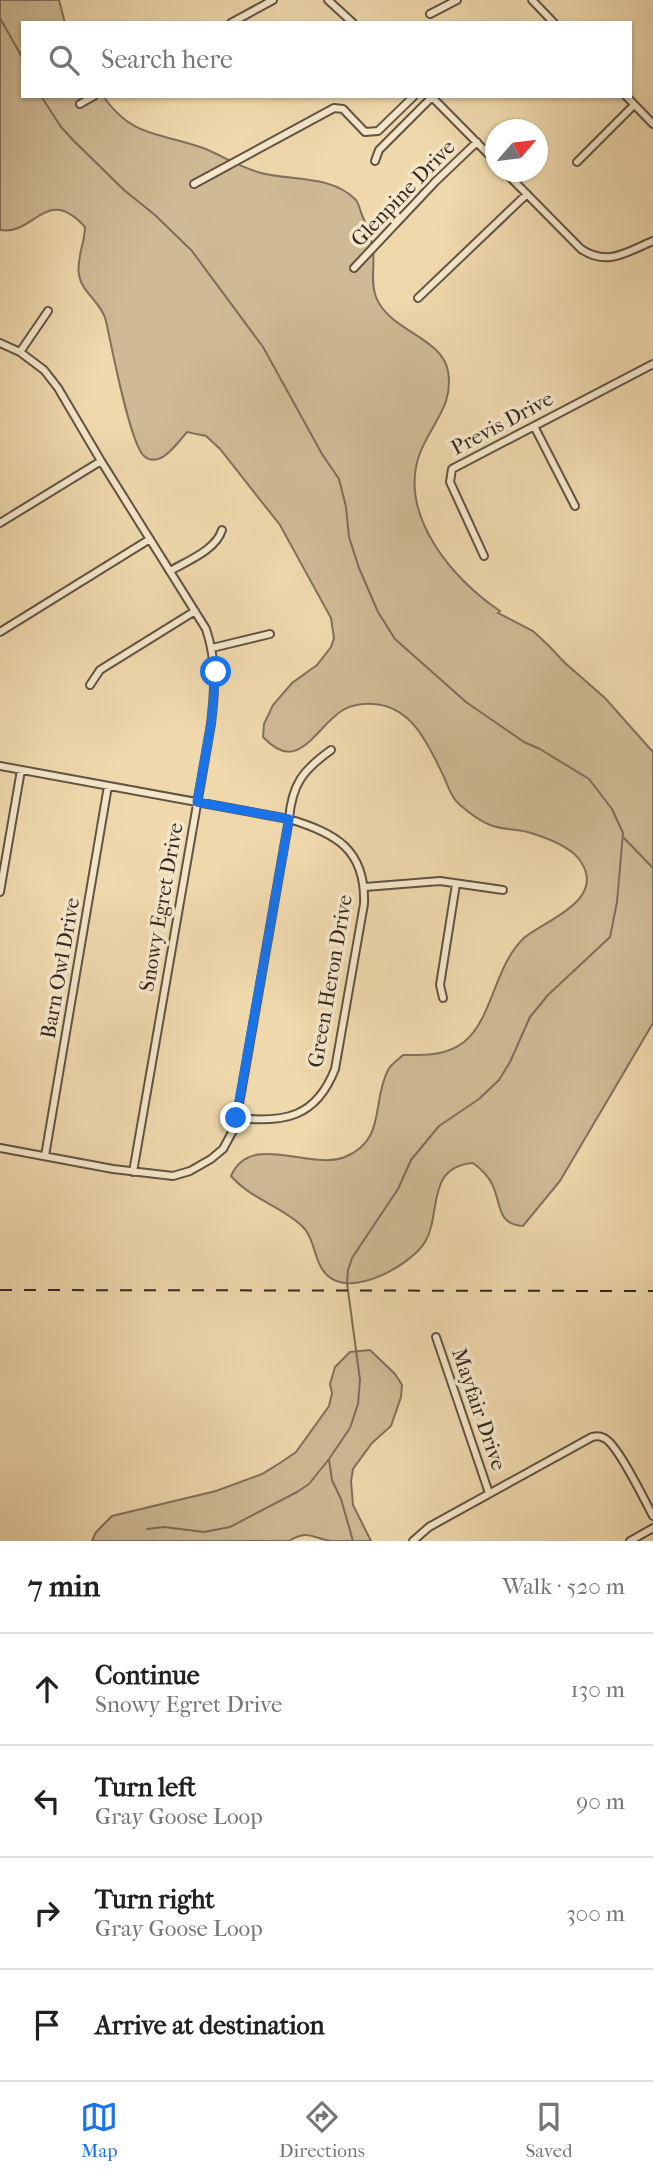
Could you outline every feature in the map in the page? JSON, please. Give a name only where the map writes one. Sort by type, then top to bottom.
[{"type":"street","points":[[235,21],[273,0]]},
{"type":"street","points":[[328,0],[351,21]]},
{"type":"street","points":[[430,14],[457,0]]},
{"type":"street","points":[[532,0],[552,21]]},
{"type":"street","points":[[79,104],[90,98]]},
{"type":"street","points":[[194,184],[334,108],[343,109],[365,132],[378,131],[412,98]]},
{"type":"street","points":[[375,161],[379,150],[431,98]]},
{"type":"street","points":[[433,98],[485,151]]},
{"type":"street","points":[[628,98],[653,124]]},
{"type":"street","points":[[577,162],[634,105]]},
{"type":"street","name":"Glenpine Drive","points":[[354,268],[435,182],[477,142]]},
{"type":"street","points":[[515,182],[591,256],[614,258],[653,241]]},
{"type":"street","points":[[418,298],[527,194]]},
{"type":"street","points":[[20,352],[48,311]]},
{"type":"street","name":"Snowy Egret Drive","points":[[0,343],[20,352],[44,370],[58,388],[206,629],[212,648],[216,689],[133,1172]]},
{"type":"street","name":"Previs Drive","points":[[484,556],[450,482],[450,473],[456,466],[653,364]]},
{"type":"street","points":[[534,426],[575,506]]},
{"type":"street","points":[[0,523],[101,461]]},
{"type":"street","points":[[170,571],[209,547],[220,537],[222,530]]},
{"type":"street","points":[[0,632],[150,539]]},
{"type":"street","points":[[90,685],[100,670],[195,611]]},
{"type":"street","points":[[212,648],[270,634]]},
{"type":"street","points":[[0,1148],[133,1172],[173,1176],[190,1171],[223,1149],[235,1127],[291,798],[308,767],[331,750]]},
{"type":"street","name":"Green Heron Drive","points":[[0,766],[289,819],[332,835],[342,843],[356,863],[365,887],[364,904],[335,1069],[328,1086],[318,1099],[302,1111],[284,1119],[266,1121],[236,1118]]},
{"type":"street","points":[[0,892],[21,770]]},
{"type":"street","name":"Barn Owl Drive","points":[[46,1156],[108,786]]},
{"type":"street","points":[[365,887],[425,881],[503,890]]},
{"type":"street","points":[[443,998],[439,985],[456,884]]},
{"type":"street","name":"Mayfair Drive","points":[[436,1337],[489,1493]]},
{"type":"street","points":[[413,1541],[429,1527],[489,1493],[592,1437],[601,1436],[617,1452],[653,1516]]},
{"type":"street","points":[[630,1541],[653,1528]]},
{"type":"shaded area","points":[[0,0],[59,0],[64,21],[21,21],[21,98],[105,98],[125,120],[148,132],[203,148],[261,173],[311,180],[336,186],[346,192],[359,205],[367,228],[372,246],[376,297],[392,318],[436,350],[444,359],[448,371],[445,404],[420,453],[415,476],[416,499],[423,522],[434,543],[464,582],[500,611],[498,613],[533,631],[605,698],[653,752],[653,1023],[560,1181],[523,1226],[504,1217],[492,1184],[481,1170],[473,1163],[458,1166],[441,1182],[430,1231],[418,1251],[380,1276],[366,1281],[338,1282],[323,1271],[306,1230],[301,1225],[247,1191],[231,1176],[240,1163],[252,1156],[266,1154],[331,1160],[345,1157],[358,1149],[373,1130],[383,1082],[391,1066],[403,1055],[443,1052],[464,1042],[481,1020],[506,962],[515,949],[525,937],[559,916],[580,898],[586,887],[587,875],[577,857],[559,844],[531,833],[490,825],[463,807],[452,795],[418,730],[399,712],[388,707],[366,704],[346,708],[297,750],[287,752],[276,748],[263,737],[264,724],[273,705],[292,683],[317,665],[331,647],[334,638],[331,618],[280,525],[220,449],[206,436],[187,432],[174,448],[162,457],[156,460],[144,456],[127,414],[104,315],[84,287],[79,275],[85,227],[72,215],[60,210],[50,211],[12,230],[0,230]]},
{"type":"shaded area","points":[[370,1350],[395,1374],[402,1385],[401,1397],[391,1426],[372,1443],[353,1469],[353,1505],[371,1541],[331,1541],[306,1535],[289,1541],[92,1541],[96,1532],[112,1516],[216,1491],[262,1474],[280,1463],[296,1452],[329,1406],[332,1393],[330,1384],[335,1367],[350,1352]]},
{"type":"waterway","points":[[0,18],[21,55]]},
{"type":"waterway","points":[[42,98],[73,140],[192,251],[263,347],[322,454],[339,479],[346,507],[349,537],[359,568],[378,612],[395,639],[466,702],[524,742],[589,779],[612,809],[623,833],[617,902],[610,937],[548,995],[530,1017],[499,1080],[479,1099],[439,1126],[411,1160],[398,1189],[352,1258],[347,1283],[360,1380],[358,1404],[350,1428],[329,1459],[309,1484],[230,1527],[204,1532],[164,1527],[147,1529]]},
{"type":"waterway","points":[[623,837],[653,868]]},
{"type":"waterway","points":[[329,1460],[332,1480],[341,1499],[353,1541]]},
{"type":"railway","points":[[0,1290],[653,1291]]},
{"type":"route","points":[[216,672],[211,724],[197,802],[289,819],[236,1118]]}]
